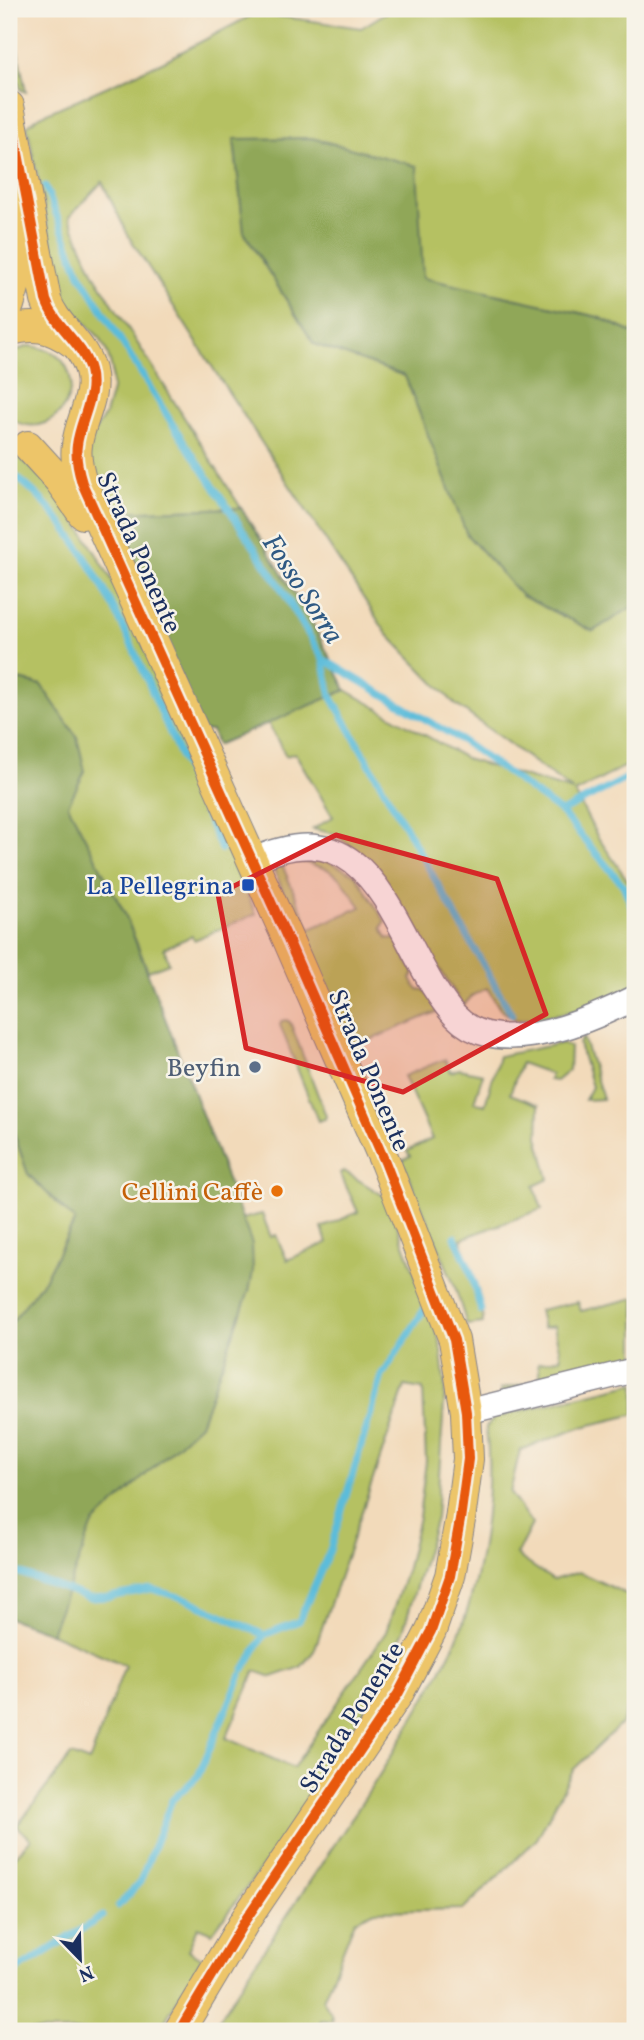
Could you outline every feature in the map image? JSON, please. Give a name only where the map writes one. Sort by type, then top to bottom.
[{"type":"main road","name":"Strada Ponente","points":[[9,106],[46,300],[52,314],[83,354],[90,369],[90,402],[77,443],[78,471],[383,1156],[454,1340],[466,1412],[468,1459],[460,1520],[450,1576],[431,1631],[398,1694],[246,1919],[179,2031]]},
{"type":"main road","name":"Strada Ponente","points":[[9,305],[21,257],[24,183]]},
{"type":"main road","points":[[9,331],[23,326],[41,326],[58,331],[73,342]]},
{"type":"main road","name":"Strada Ponente","points":[[18,444],[44,445],[60,439],[73,430],[84,417]]},
{"type":"main road","name":"Strada Ponente","points":[[18,444],[72,498],[127,580]]},
{"type":"street","points":[[252,861],[284,848],[309,845],[340,854],[356,865],[385,898],[450,1012],[466,1025],[489,1035],[516,1036],[548,1031],[582,1021],[635,998]]},
{"type":"street","points":[[466,1412],[635,1370]]},
{"type":"highlighted area","points":[[336,835],[497,879],[546,1014],[403,1092],[246,1048],[218,894]]},
{"type":"green space","points":[[9,9],[26,92],[21,90],[9,50]]},
{"type":"green space","points":[[392,9],[635,9],[635,334],[598,317],[422,278],[312,138],[234,140],[244,233],[314,344],[405,376],[467,535],[522,596],[593,631],[635,605],[635,761],[575,793],[597,836],[635,891],[635,986],[580,1010],[543,1017],[516,1020],[500,1009],[487,988],[473,995],[463,1006],[380,874],[362,855],[335,834],[313,829],[333,817],[295,753],[286,756],[268,723],[346,690],[469,760],[573,791],[455,704],[387,634],[128,235],[102,182],[69,217],[94,274],[241,508],[110,512],[86,456],[91,437],[105,415],[112,390],[112,369],[100,338],[63,300],[27,126],[40,116],[162,62],[256,13],[361,28]]},
{"type":"green space","points":[[312,138],[417,166],[423,278],[598,317],[635,334],[635,605],[593,631],[522,596],[467,535],[405,376],[314,344],[244,232],[234,139]]},
{"type":"green space","points":[[29,346],[52,353],[65,365],[70,381],[68,398],[60,412],[46,422],[29,425],[9,418],[9,353]]},
{"type":"green space","points":[[9,453],[22,459],[62,498],[120,594],[221,816],[220,833],[256,914],[194,940],[192,936],[164,948],[169,963],[148,971],[125,914],[67,805],[85,771],[41,685],[9,678]]},
{"type":"green space","points":[[241,508],[312,622],[346,690],[217,745],[212,731],[203,731],[110,512]]},
{"type":"green space","points":[[9,678],[41,685],[77,737],[85,771],[68,805],[125,914],[252,1244],[253,1272],[249,1291],[200,1424],[93,1524],[51,1633],[9,1618],[9,1326],[44,1280],[75,1221],[28,1174],[11,1125]]},
{"type":"green space","points":[[314,854],[356,875],[385,921],[382,928],[387,938],[396,939],[414,973],[411,979],[417,989],[425,990],[439,1011],[351,1048],[273,868],[276,865],[283,867],[310,929],[361,907],[341,879],[327,869],[302,862],[300,858]]},
{"type":"green space","points":[[281,1021],[290,1022],[325,1119],[318,1121],[280,1025]]},
{"type":"green space","points":[[583,1037],[603,1099],[585,1100],[592,1087],[579,1044]]},
{"type":"green space","points":[[563,1043],[570,1047],[569,1070],[556,1081],[549,1080],[551,1074],[521,1063],[510,1094],[539,1105],[538,1137],[549,1179],[534,1186],[542,1209],[461,1239],[481,1301],[483,1316],[483,1323],[467,1325],[455,1287],[402,1160],[410,1156],[407,1151],[432,1139],[404,1076],[445,1059],[451,1072],[459,1069],[483,1074],[474,1102],[485,1105],[499,1056]]},
{"type":"green space","points":[[9,1103],[11,1125],[28,1174],[75,1220],[44,1280],[9,1326]]},
{"type":"green space","points":[[344,1171],[387,1198],[440,1342],[445,1389],[436,1518],[403,1631],[373,1695],[319,1784],[269,1858],[212,1933],[198,1927],[188,1950],[202,1958],[159,2031],[9,2031],[9,1863],[31,1839],[17,1826],[71,1755],[89,1762],[125,1665],[51,1633],[92,1524],[200,1424],[249,1291],[252,1255],[242,1219],[262,1214],[271,1237],[276,1235],[287,1260],[327,1243],[322,1228],[358,1212],[340,1173]],"holes":[[[405,1386],[423,1389],[426,1461],[419,1517],[407,1568],[386,1632],[293,1768],[226,1738],[255,1671],[272,1677],[301,1667],[314,1651]]]},
{"type":"green space","points":[[635,1298],[635,1364],[502,1395],[501,1389],[541,1381],[538,1363],[561,1358],[554,1326],[543,1328],[539,1310],[578,1302],[581,1311]]},
{"type":"green space","points":[[635,1383],[635,1413],[632,1415],[582,1427],[520,1450],[510,1493],[532,1524],[516,1555],[553,1580],[579,1572],[635,1598],[635,1688],[622,1723],[573,1770],[537,1839],[464,1909],[375,1911],[355,1920],[323,2000],[331,2013],[332,2021],[321,2020],[318,2031],[212,2031],[384,1768],[456,1641],[472,1592],[483,1536],[488,1479],[486,1427],[495,1417]]},
{"type":"waterway","name":"Fosso Sorra","points":[[45,186],[80,274],[173,425],[278,583],[323,659],[464,742],[561,812],[623,885],[635,914]]},
{"type":"waterway","points":[[9,472],[35,493],[59,520],[101,583],[135,652],[221,849]]},
{"type":"waterway","points":[[323,659],[331,696],[512,1015]]},
{"type":"waterway","points":[[561,812],[635,774]]},
{"type":"waterway","points":[[455,1237],[470,1270],[481,1311]]},
{"type":"waterway","points":[[11,1570],[90,1598],[151,1589],[187,1599],[264,1635],[299,1621],[330,1550],[382,1376],[427,1305]]},
{"type":"waterway","points":[[244,1669],[264,1635]]},
{"type":"waterway","points":[[118,1906],[140,1882],[172,1800],[198,1776],[241,1675]]},
{"type":"waterway","points":[[9,1975],[103,1916]]},
{"type":"cycle path","points":[[9,106],[46,300],[56,319],[81,351],[92,380],[76,450],[82,483],[385,1162],[454,1340],[466,1412],[468,1459],[460,1520],[450,1576],[431,1631],[398,1694],[246,1919],[179,2031]]},
{"type":"place","name":"La Pellegrina","points":[[248,885]]},
{"type":"place","name":"Beyfin","points":[[255,1067]]},
{"type":"place","name":"Cellini Caffè","points":[[277,1191]]}]
